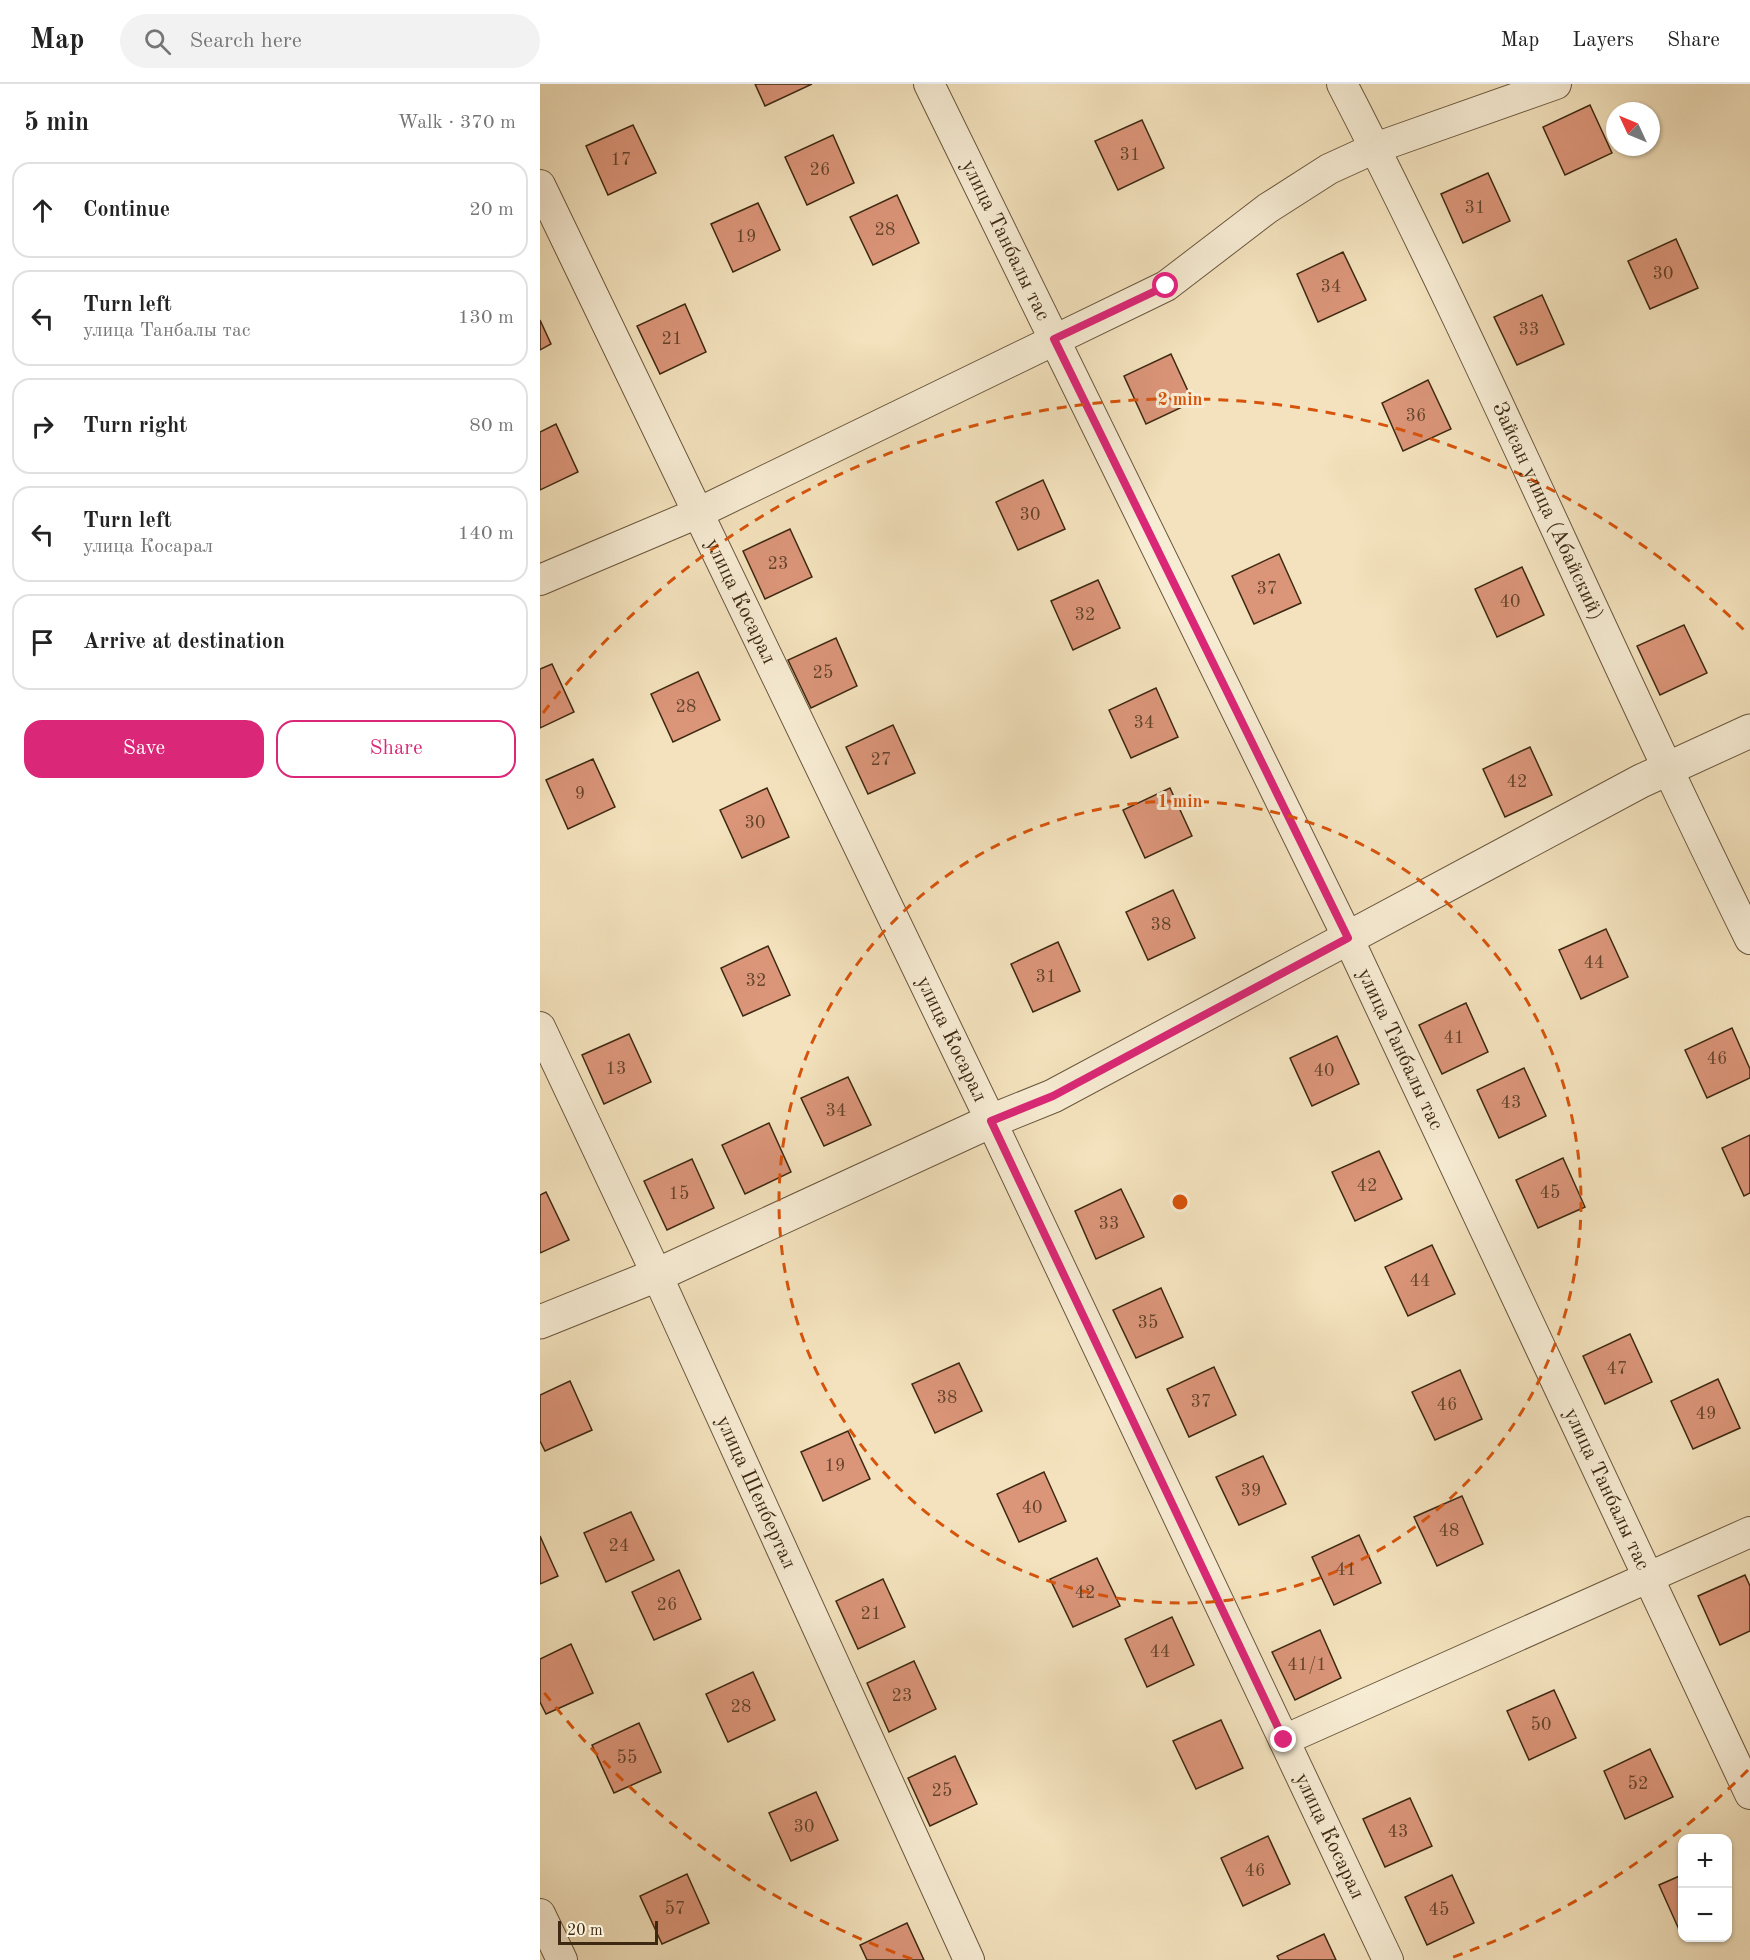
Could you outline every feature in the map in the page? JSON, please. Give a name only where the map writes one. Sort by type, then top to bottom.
[{"type":"street","name":"улица Танбалы тас","points":[[929,84],[1348,938],[1750,1794]]},
{"type":"street","name":"Зайсан улица (Абайский)","points":[[1342,84],[1491,389],[1750,939]]},
{"type":"street","points":[[540,580],[698,513],[1166,286],[1269,208],[1329,169],[1375,148],[1556,84]]},
{"type":"street","name":"улица Косарал","points":[[540,185],[991,1121],[1388,1960]]},
{"type":"street","points":[[540,1322],[657,1275],[991,1121],[1053,1096],[1641,781],[1750,731]]},
{"type":"street","name":"улица Шенбертал","points":[[540,1027],[657,1275],[969,1960]]},
{"type":"street","points":[[1284,1740],[1750,1532]]},
{"type":"street","points":[[540,1914],[562,1960]]},
{"type":"building","points":[[755,84],[812,84],[765,106]]},
{"type":"building","points":[[1590,105],[1606,140],[1606,156],[1565,175],[1543,127]]},
{"type":"building","points":[[1142,120],[1164,168],[1118,190],[1095,141]]},
{"type":"building","points":[[633,125],[656,173],[608,195],[586,146]]},
{"type":"building","points":[[833,135],[854,183],[807,205],[785,157]]},
{"type":"building","points":[[1488,173],[1510,221],[1463,243],[1441,194]]},
{"type":"building","points":[[897,195],[919,243],[873,265],[850,217]]},
{"type":"building","points":[[758,203],[780,250],[733,272],[711,224]]},
{"type":"building","points":[[1676,239],[1698,288],[1650,309],[1628,261]]},
{"type":"building","points":[[1343,252],[1366,300],[1318,322],[1297,274]]},
{"type":"building","points":[[1542,295],[1564,344],[1517,365],[1494,317]]},
{"type":"building","points":[[685,304],[706,352],[660,374],[637,326]]},
{"type":"building","points":[[540,320],[551,344],[540,350]]},
{"type":"building","points":[[1171,354],[1193,402],[1146,424],[1124,376]]},
{"type":"building","points":[[1428,380],[1451,429],[1403,451],[1382,403]]},
{"type":"building","points":[[556,424],[578,472],[540,490],[540,432]]},
{"type":"building","points":[[1043,480],[1065,529],[1018,550],[996,502]]},
{"type":"building","points":[[790,529],[812,577],[765,599],[743,551]]},
{"type":"building","points":[[1279,554],[1301,603],[1254,624],[1232,576]]},
{"type":"building","points":[[1522,567],[1544,615],[1497,637],[1475,589]]},
{"type":"building","points":[[1098,580],[1120,628],[1073,650],[1051,601]]},
{"type":"building","points":[[1684,625],[1707,673],[1660,695],[1637,646]]},
{"type":"building","points":[[836,638],[857,686],[811,708],[788,660]]},
{"type":"building","points":[[552,664],[574,712],[540,728],[540,669]]},
{"type":"building","points":[[698,672],[720,720],[673,742],[651,694]]},
{"type":"building","points":[[1156,688],[1178,737],[1131,758],[1109,710]]},
{"type":"building","points":[[893,725],[915,773],[868,794],[846,747]]},
{"type":"building","points":[[1530,747],[1552,795],[1505,817],[1483,769]]},
{"type":"building","points":[[593,759],[615,807],[568,829],[546,780]]},
{"type":"building","points":[[767,788],[789,837],[742,858],[720,810]]},
{"type":"building","points":[[1170,788],[1192,836],[1145,858],[1123,810]]},
{"type":"building","points":[[1173,890],[1195,938],[1148,960],[1126,912]]},
{"type":"building","points":[[1606,929],[1628,977],[1581,999],[1559,950]]},
{"type":"building","points":[[1058,942],[1080,991],[1033,1012],[1011,964]]},
{"type":"building","points":[[768,946],[790,995],[743,1016],[721,968]]},
{"type":"building","points":[[1466,1003],[1488,1052],[1442,1074],[1419,1025]]},
{"type":"building","points":[[1732,1028],[1750,1069],[1750,1078],[1707,1098],[1685,1050]]},
{"type":"building","points":[[629,1034],[651,1082],[604,1104],[582,1055]]},
{"type":"building","points":[[1337,1036],[1359,1084],[1312,1106],[1290,1058]]},
{"type":"building","points":[[1524,1068],[1546,1116],[1499,1138],[1477,1090]]},
{"type":"building","points":[[848,1077],[871,1125],[824,1146],[801,1098]]},
{"type":"building","points":[[769,1123],[791,1172],[745,1194],[722,1145]]},
{"type":"building","points":[[1750,1135],[1750,1193],[1744,1196],[1722,1148]]},
{"type":"building","points":[[1379,1151],[1402,1199],[1355,1221],[1332,1172]]},
{"type":"building","points":[[1563,1158],[1585,1207],[1538,1228],[1516,1180]]},
{"type":"building","points":[[692,1159],[714,1208],[667,1230],[644,1181]]},
{"type":"building","points":[[1121,1189],[1144,1237],[1096,1259],[1075,1211]]},
{"type":"building","points":[[546,1192],[569,1240],[540,1253],[540,1195]]},
{"type":"building","points":[[1432,1245],[1455,1294],[1408,1316],[1385,1267]]},
{"type":"building","points":[[1161,1288],[1183,1337],[1136,1358],[1113,1310]]},
{"type":"building","points":[[1630,1334],[1652,1382],[1605,1404],[1583,1356]]},
{"type":"building","points":[[959,1363],[982,1411],[935,1433],[912,1384]]},
{"type":"building","points":[[1214,1367],[1236,1415],[1189,1437],[1167,1389]]},
{"type":"building","points":[[1460,1370],[1482,1419],[1435,1440],[1412,1392]]},
{"type":"building","points":[[1718,1379],[1740,1428],[1693,1449],[1671,1401]]},
{"type":"building","points":[[570,1381],[592,1430],[545,1451],[540,1441],[540,1395]]},
{"type":"building","points":[[848,1431],[870,1479],[823,1501],[801,1452]]},
{"type":"building","points":[[1263,1456],[1286,1504],[1239,1525],[1216,1477]]},
{"type":"building","points":[[1044,1472],[1066,1521],[1019,1542],[997,1494]]},
{"type":"building","points":[[1462,1496],[1483,1544],[1437,1566],[1414,1517]]},
{"type":"building","points":[[631,1512],[654,1560],[606,1582],[584,1533]]},
{"type":"building","points":[[1359,1535],[1381,1583],[1334,1605],[1312,1557]]},
{"type":"building","points":[[540,1536],[558,1576],[540,1584]]},
{"type":"building","points":[[1097,1558],[1120,1606],[1073,1627],[1050,1579]]},
{"type":"building","points":[[679,1570],[701,1619],[654,1640],[632,1592]]},
{"type":"building","points":[[1745,1575],[1750,1586],[1750,1631],[1720,1645],[1698,1596]]},
{"type":"building","points":[[883,1579],[905,1627],[858,1649],[836,1601]]},
{"type":"building","points":[[1172,1617],[1194,1665],[1147,1687],[1125,1639]]},
{"type":"building","points":[[1320,1630],[1341,1678],[1295,1700],[1272,1652]]},
{"type":"building","points":[[571,1644],[593,1693],[546,1714],[540,1702],[540,1659]]},
{"type":"building","points":[[914,1661],[936,1709],[889,1732],[867,1683]]},
{"type":"building","points":[[753,1672],[775,1720],[728,1742],[706,1694]]},
{"type":"building","points":[[1554,1690],[1576,1738],[1529,1760],[1507,1711]]},
{"type":"building","points":[[1221,1720],[1243,1768],[1196,1789],[1173,1741]]},
{"type":"building","points":[[639,1723],[661,1772],[614,1793],[592,1745]]},
{"type":"building","points":[[1650,1749],[1673,1797],[1625,1819],[1604,1771]]},
{"type":"building","points":[[955,1756],[977,1804],[930,1826],[908,1778]]},
{"type":"building","points":[[816,1792],[838,1840],[791,1861],[769,1813]]},
{"type":"building","points":[[1410,1798],[1432,1846],[1385,1867],[1363,1819]]},
{"type":"building","points":[[1268,1836],[1290,1884],[1243,1906],[1221,1858]]},
{"type":"building","points":[[687,1874],[709,1923],[662,1944],[640,1896]]},
{"type":"building","points":[[1452,1875],[1474,1923],[1427,1945],[1405,1897]]},
{"type":"building","points":[[1678,1877],[1678,1927],[1659,1885]]},
{"type":"building","points":[[907,1923],[924,1960],[867,1960],[860,1945]]},
{"type":"building","points":[[1324,1934],[1336,1960],[1279,1960],[1277,1956]]},
{"type":"route","points":[[1166,286],[1054,339],[1348,938],[1053,1096],[991,1121],[1284,1740]]}]
